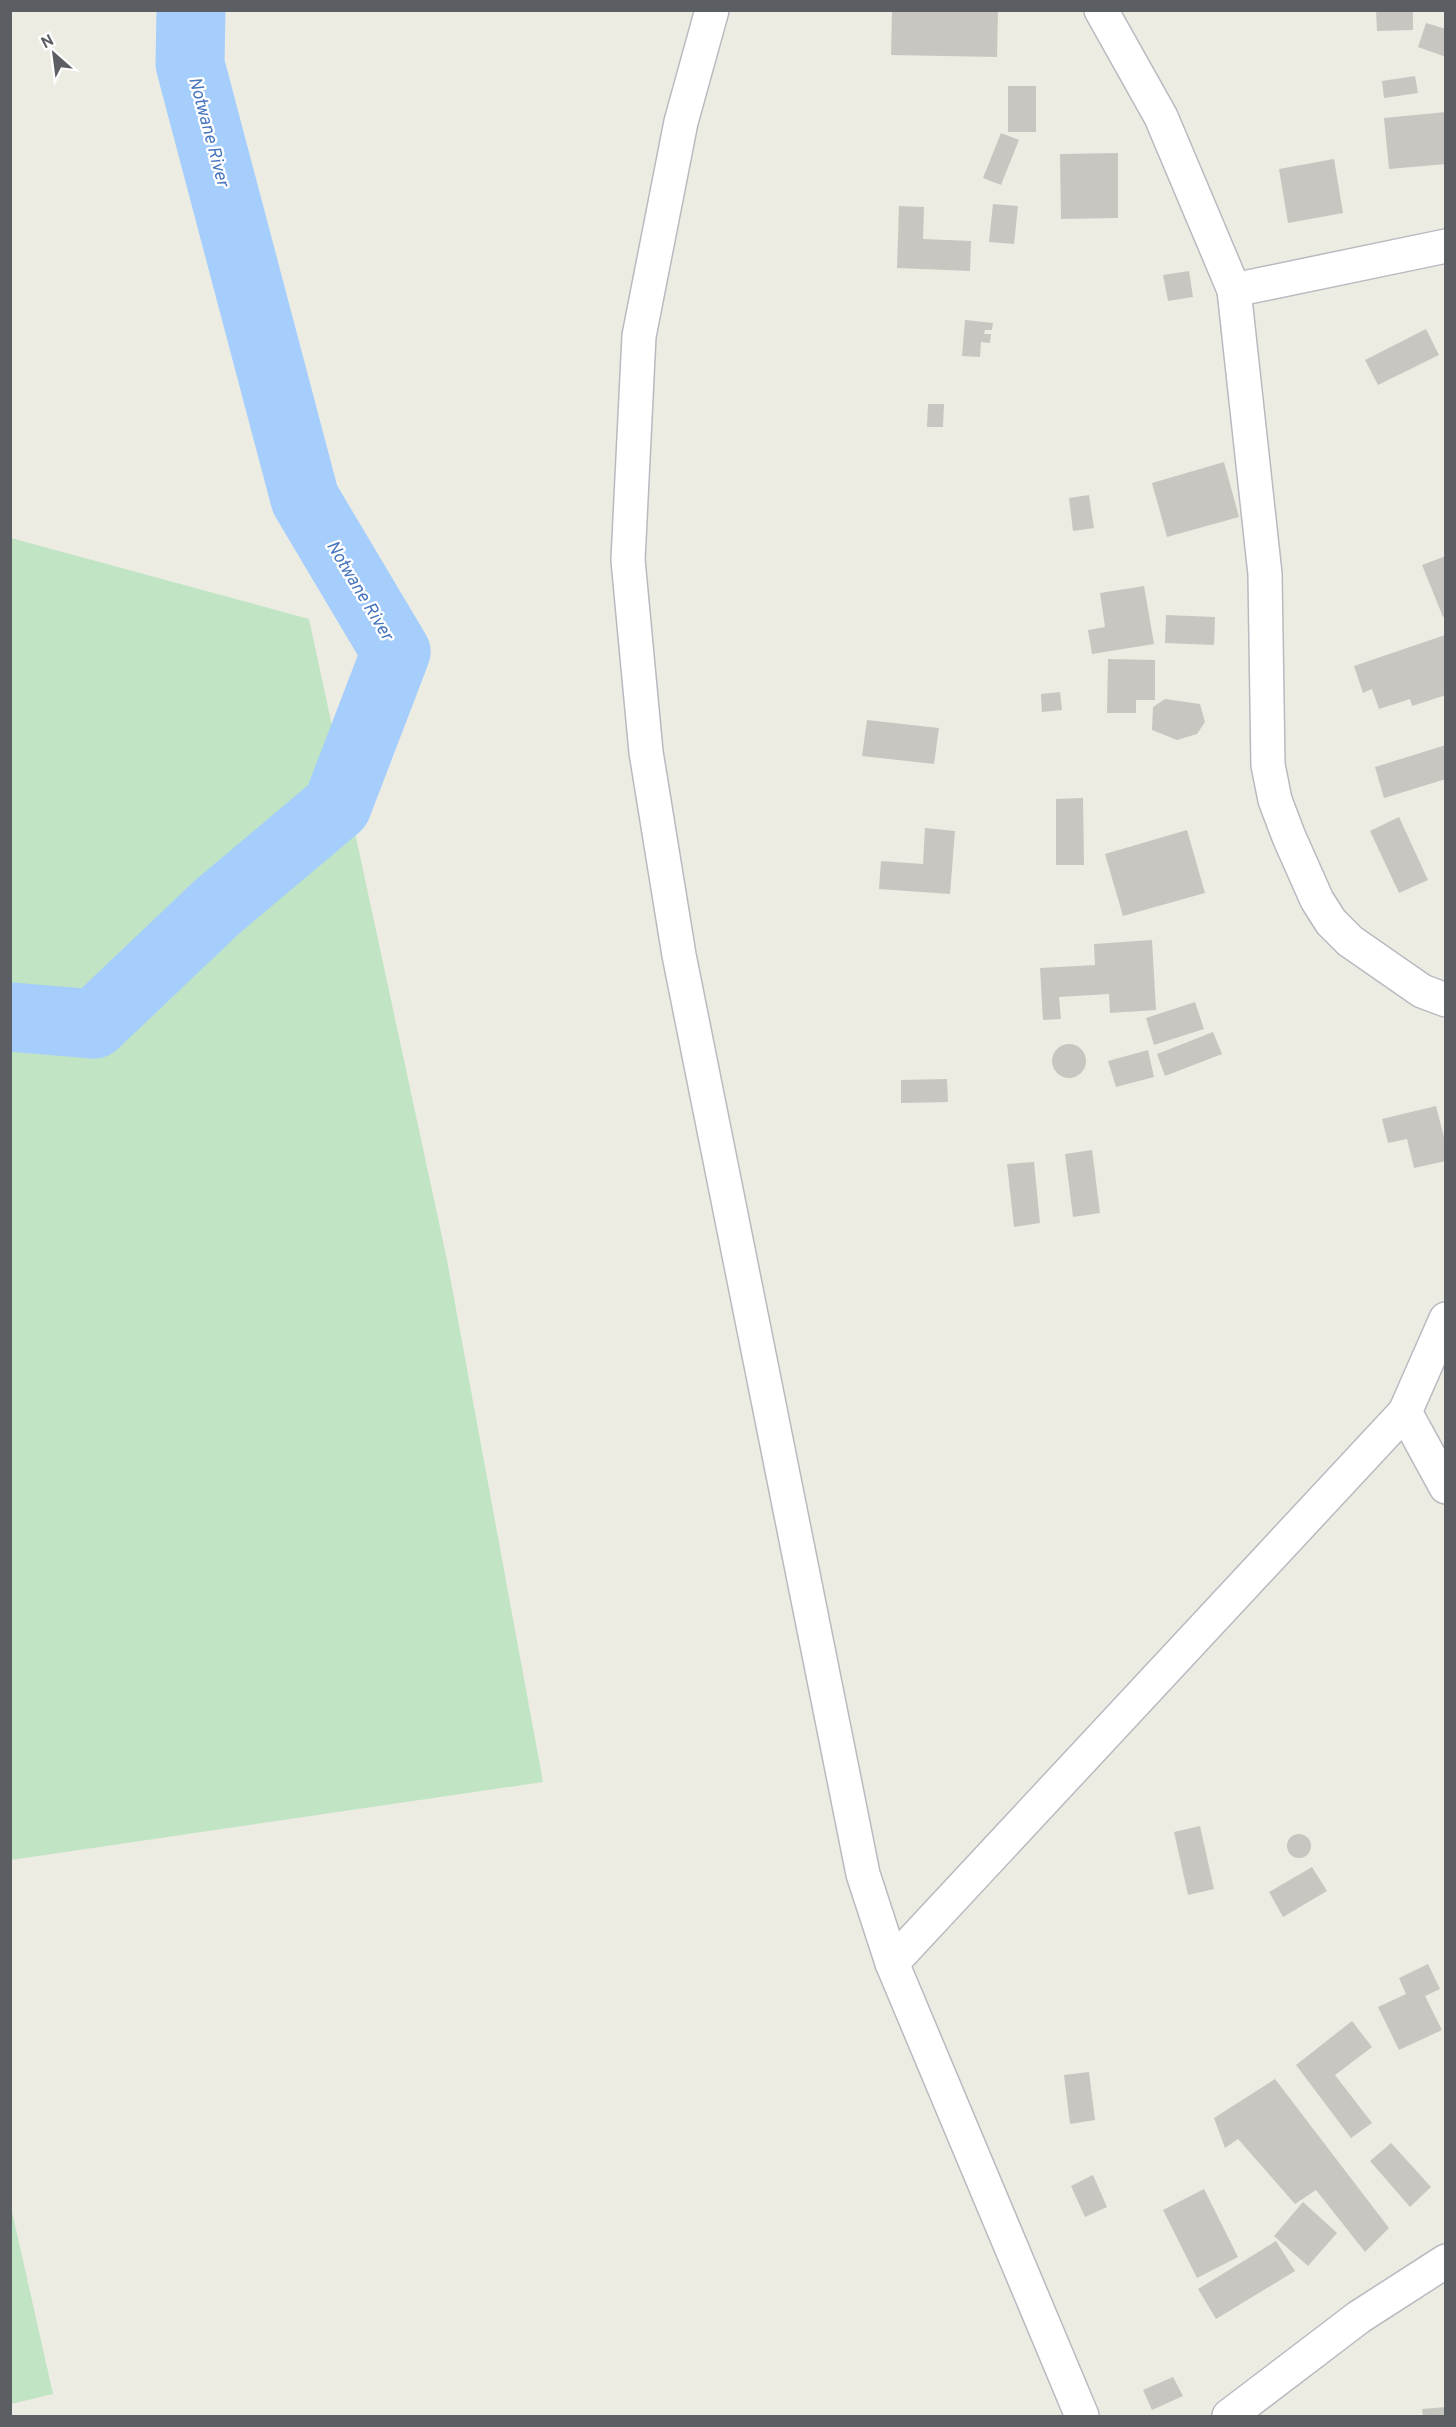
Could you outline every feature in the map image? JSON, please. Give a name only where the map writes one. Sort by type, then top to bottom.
[{"type":"street","points":[[712,10],[681,122],[639,336],[627,560],[646,752],[679,955],[863,1874],[892,1963],[1082,2416]]},
{"type":"street","points":[[1101,10],[1161,117],[1233,290],[1265,574],[1268,765],[1275,800],[1288,837],[1317,900],[1331,922],[1350,941],[1422,991],[1446,1000]]},
{"type":"street","points":[[1233,290],[1446,246]]},
{"type":"street","points":[[892,1963],[1406,1412],[1446,1319]]},
{"type":"street","points":[[1406,1412],[1446,1487]]},
{"type":"street","points":[[1229,2416],[1359,2317],[1446,2261]]},
{"type":"green space","points":[[11,538],[309,619],[447,1260],[543,1782],[11,1860]]},
{"type":"green space","points":[[11,2207],[53,2394],[10,2404]]},
{"type":"building","points":[[892,10],[998,10],[997,57],[891,55]]},
{"type":"building","points":[[1376,10],[1413,10],[1413,30],[1377,31]]},
{"type":"building","points":[[1426,23],[1446,29],[1446,57],[1418,47]]},
{"type":"building","points":[[1415,76],[1418,93],[1384,98],[1382,81]]},
{"type":"building","points":[[1008,86],[1036,86],[1036,132],[1008,132]]},
{"type":"building","points":[[1446,112],[1446,164],[1389,169],[1384,118]]},
{"type":"building","points":[[1001,133],[1019,140],[1001,185],[983,178]]},
{"type":"building","points":[[1118,153],[1118,218],[1061,219],[1060,154]]},
{"type":"building","points":[[1334,159],[1343,213],[1288,223],[1279,169]]},
{"type":"building","points":[[993,204],[1018,206],[1014,244],[989,242]]},
{"type":"building","points":[[899,206],[924,207],[923,239],[971,241],[970,271],[897,268]]},
{"type":"building","points":[[1189,271],[1193,297],[1168,301],[1163,275]]},
{"type":"building","points":[[965,320],[993,323],[992,330],[985,330],[984,334],[991,334],[990,343],[981,342],[980,357],[962,356]]},
{"type":"building","points":[[1426,329],[1439,355],[1378,385],[1365,360]]},
{"type":"building","points":[[928,404],[944,404],[943,427],[927,427]]},
{"type":"building","points":[[1224,462],[1239,517],[1167,537],[1152,483]]},
{"type":"building","points":[[1089,495],[1094,528],[1073,531],[1069,498]]},
{"type":"building","points":[[1446,556],[1446,616],[1443,617],[1422,565]]},
{"type":"building","points":[[1144,586],[1154,644],[1092,654],[1088,630],[1105,627],[1100,593]]},
{"type":"building","points":[[1166,615],[1215,617],[1214,645],[1165,643]]},
{"type":"building","points":[[1445,635],[1446,695],[1412,706],[1410,699],[1379,709],[1372,689],[1363,693],[1354,666]]},
{"type":"building","points":[[1108,659],[1155,660],[1155,700],[1136,700],[1136,713],[1107,713]]},
{"type":"building","points":[[1060,692],[1062,710],[1042,712],[1041,694]]},
{"type":"building","points":[[1165,699],[1200,704],[1205,722],[1197,734],[1177,740],[1152,730],[1153,707]]},
{"type":"building","points":[[867,720],[939,728],[934,764],[862,756]]},
{"type":"building","points":[[1446,745],[1446,779],[1384,798],[1375,767]]},
{"type":"building","points":[[1083,798],[1084,865],[1056,865],[1056,799]]},
{"type":"building","points":[[1399,817],[1428,880],[1399,893],[1370,831]]},
{"type":"building","points":[[925,828],[955,831],[950,894],[879,889],[881,861],[923,864]]},
{"type":"building","points":[[1187,830],[1205,893],[1123,916],[1105,854]]},
{"type":"building","points":[[1152,940],[1156,1010],[1110,1013],[1109,994],[1059,997],[1061,1019],[1043,1020],[1040,968],[1095,965],[1094,944]]},
{"type":"building","points":[[1195,1002],[1204,1029],[1154,1045],[1146,1018]]},
{"type":"building","points":[[1213,1032],[1222,1054],[1165,1076],[1157,1054]]},
{"type":"building","points":[[1069,1044],[1081,1049],[1086,1061],[1081,1073],[1069,1078],[1057,1073],[1052,1061],[1057,1049]]},
{"type":"building","points":[[1148,1050],[1154,1077],[1116,1087],[1108,1061]]},
{"type":"building","points":[[947,1079],[948,1102],[901,1103],[901,1080]]},
{"type":"building","points":[[1436,1106],[1446,1145],[1446,1161],[1414,1168],[1407,1139],[1388,1143],[1382,1119]]},
{"type":"building","points":[[1092,1150],[1100,1213],[1073,1217],[1065,1154]]},
{"type":"building","points":[[1034,1162],[1040,1223],[1014,1227],[1007,1164]]},
{"type":"building","points":[[1200,1826],[1214,1889],[1188,1895],[1174,1832]]},
{"type":"building","points":[[1299,1834],[1304,1835],[1310,1841],[1310,1851],[1304,1857],[1299,1858],[1294,1857],[1288,1851],[1287,1846],[1288,1841],[1294,1835]]},
{"type":"building","points":[[1312,1867],[1327,1891],[1283,1917],[1269,1892]]},
{"type":"building","points":[[1428,1964],[1440,1989],[1425,1996],[1442,2030],[1399,2050],[1378,2007],[1406,1994],[1399,1978]]},
{"type":"building","points":[[1352,2021],[1372,2047],[1335,2075],[1372,2123],[1351,2138],[1296,2065]]},
{"type":"building","points":[[1089,2072],[1095,2120],[1070,2124],[1064,2075]]},
{"type":"building","points":[[1275,2079],[1389,2228],[1365,2252],[1316,2190],[1295,2204],[1238,2139],[1225,2148],[1214,2118]]},
{"type":"building","points":[[1391,2143],[1431,2187],[1410,2207],[1370,2161]]},
{"type":"building","points":[[1093,2175],[1107,2207],[1085,2217],[1071,2186]]},
{"type":"building","points":[[1204,2189],[1238,2257],[1197,2278],[1163,2210]]},
{"type":"building","points":[[1303,2202],[1337,2233],[1308,2266],[1274,2236]]},
{"type":"building","points":[[1276,2241],[1295,2271],[1216,2319],[1198,2289]]},
{"type":"building","points":[[1173,2377],[1183,2396],[1152,2410],[1143,2390]]},
{"type":"building","points":[[1446,2407],[1446,2416],[1423,2416],[1422,2409]]},
{"type":"waterway","name":"Notwane River","points":[[10,1017],[94,1024],[217,907],[337,806],[396,652],[305,499],[190,64],[191,10]]}]
